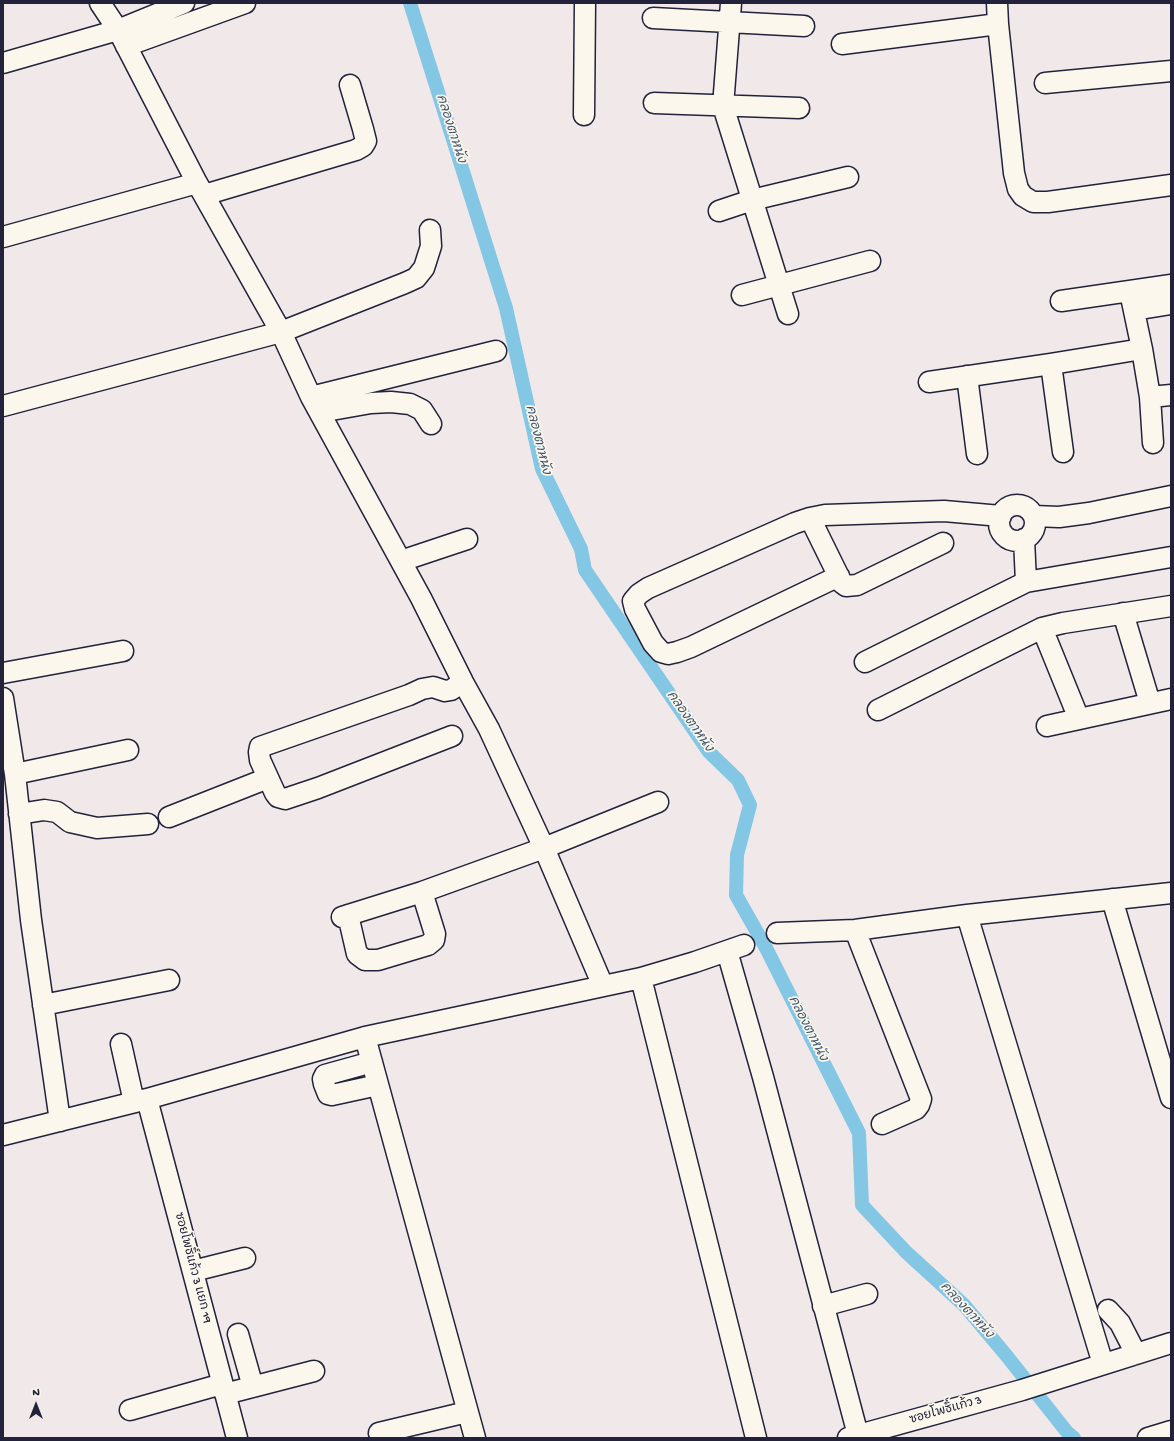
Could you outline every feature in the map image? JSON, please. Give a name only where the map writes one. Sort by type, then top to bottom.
[{"type":"street","points":[[100,3],[122,38],[201,189],[281,332],[316,404],[401,561],[463,682],[489,729],[544,848],[604,986]]},
{"type":"street","points":[[122,38],[184,3]]},
{"type":"street","points":[[3,63],[122,38],[244,3]]},
{"type":"street","points":[[584,115],[585,3]]},
{"type":"street","points":[[997,3],[1014,174],[1018,189],[1023,196],[1033,202],[1048,202],[1171,185]]},
{"type":"street","points":[[653,18],[730,12],[804,26]]},
{"type":"street","points":[[730,12],[723,106],[788,314]]},
{"type":"street","points":[[842,44],[998,24]]},
{"type":"street","points":[[1045,83],[1171,71]]},
{"type":"street","points":[[3,237],[356,150],[363,146],[366,141],[350,85]]},
{"type":"street","points":[[654,104],[799,108]]},
{"type":"street","points":[[718,211],[752,200],[848,177]]},
{"type":"street","points":[[3,406],[281,332],[416,278],[424,268],[427,260],[431,246],[430,230]]},
{"type":"street","points":[[742,295],[870,261]]},
{"type":"street","points":[[1132,301],[1171,285]]},
{"type":"street","points":[[1061,301],[1132,301],[1171,304]]},
{"type":"street","points":[[1132,301],[1150,397],[1153,443]]},
{"type":"street","points":[[929,382],[1142,349]]},
{"type":"street","points":[[316,404],[496,351]]},
{"type":"street","points":[[1051,364],[1064,452]]},
{"type":"street","points":[[967,376],[977,454]]},
{"type":"street","points":[[1150,397],[1171,395]]},
{"type":"street","points":[[316,404],[391,402],[410,404],[422,410],[431,424]]},
{"type":"street","points":[[1034,516],[1059,517],[1089,513],[1171,496]]},
{"type":"street","points":[[1018,505],[1025,507],[1030,510],[1034,516],[1034,530],[1030,536],[1024,540],[1017,541],[1010,539],[1004,535],[1001,530],[1001,516],[1005,510],[1011,506],[1018,505]]},
{"type":"street","points":[[839,576],[691,647],[668,654],[661,652],[653,644],[635,609],[633,601],[639,594],[648,588],[795,523],[810,518],[825,515],[944,511],[1001,516]]},
{"type":"street","points":[[810,518],[842,582],[846,586],[857,585],[943,543]]},
{"type":"street","points":[[401,561],[467,539]]},
{"type":"street","points":[[1024,540],[1026,582]]},
{"type":"street","points":[[865,662],[1026,582],[1171,558]]},
{"type":"street","points":[[878,710],[1042,628],[1064,623],[1171,606]]},
{"type":"street","points":[[1123,614],[1150,703]]},
{"type":"street","points":[[1042,628],[1079,719]]},
{"type":"street","points":[[3,674],[123,651]]},
{"type":"street","points":[[452,736],[318,788],[285,799],[278,797],[275,794],[260,760],[259,752],[260,747],[422,689],[433,687],[451,690],[463,682]]},
{"type":"street","points":[[3,698],[15,774],[31,920],[60,1121]]},
{"type":"street","points":[[1047,726],[1171,698]]},
{"type":"street","points":[[15,774],[128,750]]},
{"type":"street","points":[[169,817],[268,778]]},
{"type":"street","points":[[422,892],[435,934],[434,940],[428,945],[378,960],[365,960],[357,954],[345,916],[422,892],[544,848],[658,802]]},
{"type":"street","points":[[19,814],[44,810],[57,812],[70,822],[97,828],[148,824]]},
{"type":"street","points":[[777,933],[855,930],[967,915],[1171,893]]},
{"type":"street","points":[[1112,899],[1171,1098]]},
{"type":"street","points":[[967,915],[1103,1364]]},
{"type":"street","points":[[855,930],[921,1099],[916,1109],[882,1124]]},
{"type":"street","points":[[3,1135],[141,1101],[365,1037],[641,978],[736,948],[763,1077],[823,1306],[853,1437]]},
{"type":"street","points":[[641,978],[756,1438]]},
{"type":"street","points":[[43,1005],[169,980]]},
{"type":"street","points":[[365,1037],[475,1438]]},
{"type":"street","name":"ซอยโพธิ์แก้ว 3 แยก 19","points":[[121,1044],[141,1101],[193,1271],[237,1438]]},
{"type":"street","points":[[372,1062],[325,1075],[323,1079],[324,1084],[328,1094],[378,1085]]},
{"type":"street","points":[[193,1271],[245,1258]]},
{"type":"street","points":[[823,1306],[867,1294]]},
{"type":"street","points":[[1108,1310],[1120,1323],[1136,1354]]},
{"type":"street","points":[[238,1334],[253,1387]]},
{"type":"street","name":"ซอยโพธิ์แก้ว 3","points":[[853,1437],[1022,1390],[1171,1343]]},
{"type":"street","points":[[130,1410],[224,1389],[253,1387],[314,1371]]},
{"type":"street","points":[[379,1433],[468,1412]]},
{"type":"street","points":[[1148,1438],[1171,1431]]},
{"type":"waterway","name":"คลองตาหนัง","points":[[410,3],[506,308],[542,469],[581,549],[585,570],[709,752],[738,780],[750,805],[737,855],[736,895],[766,948],[859,1133],[862,1205],[906,1252],[964,1305],[1067,1432],[1074,1438]]}]
